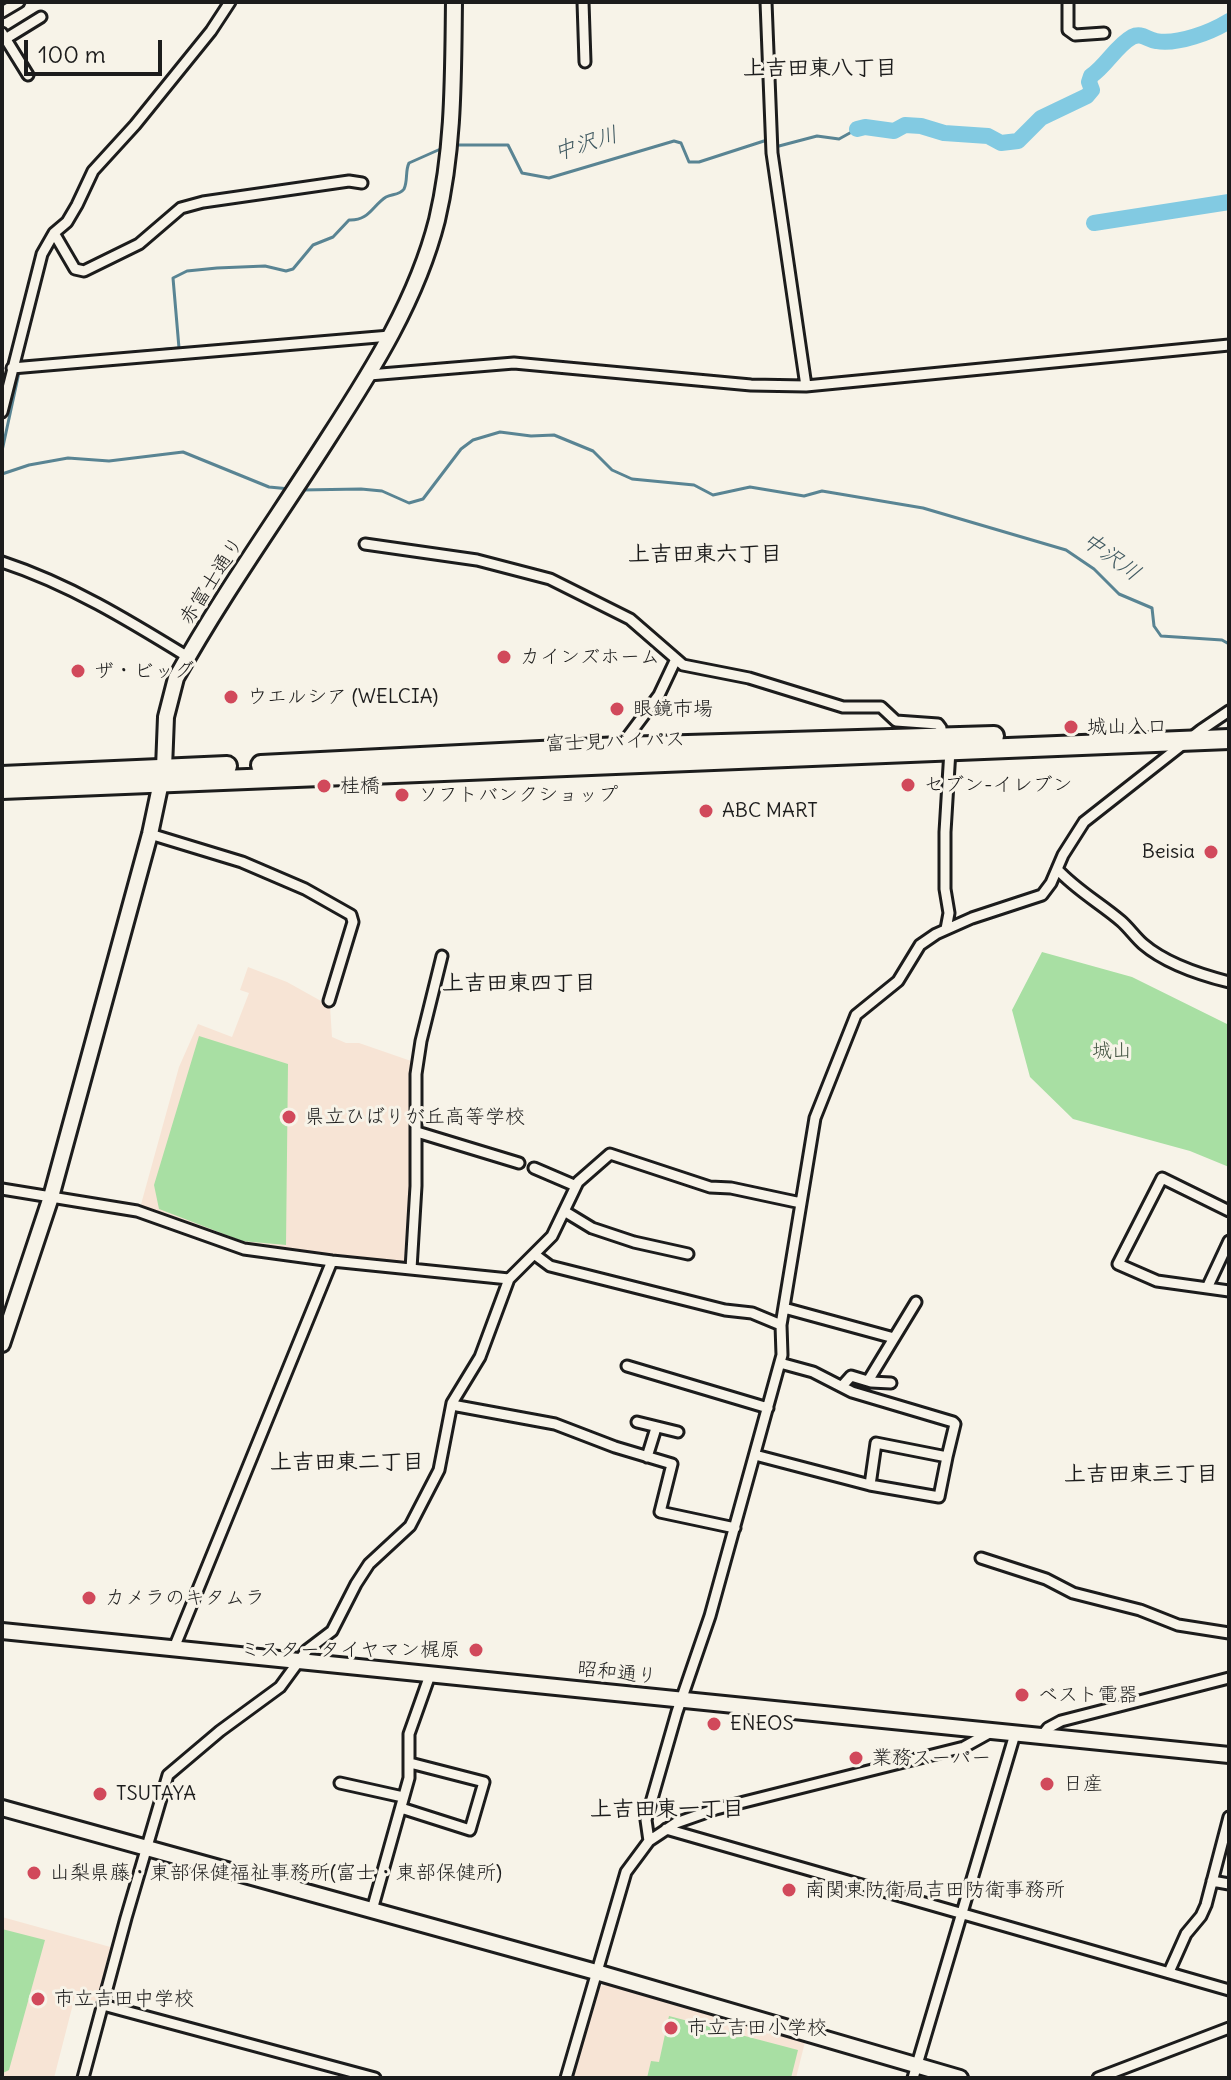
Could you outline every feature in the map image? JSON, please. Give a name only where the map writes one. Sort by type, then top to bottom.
[{"type":"highway","name":"富士見バイパス","points":[[1194,736],[1229,729]]},
{"type":"highway","name":"富士見バイパス","points":[[2,776],[162,775],[1194,736],[1229,739]]},
{"type":"highway","name":"富士見バイパス","points":[[2,789],[162,775],[620,747],[946,744]]},
{"type":"street","points":[[2,12],[19,2]]},
{"type":"street","points":[[2,412],[42,254],[54,233],[67,222],[93,171],[135,125],[211,31],[230,2]]},
{"type":"street","name":"赤富士通り","points":[[2,1344],[51,1197],[150,834],[162,775],[169,702],[176,678],[369,375],[414,288],[436,221],[448,163],[452,134],[454,2]]},
{"type":"street","points":[[583,2],[585,62]]},
{"type":"street","points":[[766,2],[772,153],[806,386]]},
{"type":"street","points":[[1068,2],[1068,30],[1075,35],[1104,33]]},
{"type":"street","points":[[28,75],[3,38],[41,17]]},
{"type":"street","points":[[54,233],[75,269],[84,271],[139,244],[181,208],[203,202],[349,181],[362,183]]},
{"type":"street","points":[[12,368],[390,336]]},
{"type":"street","points":[[369,375],[514,363],[751,385],[806,386],[1229,345]]},
{"type":"street","points":[[365,544],[477,560],[550,579],[630,619],[676,659],[690,667],[749,678],[843,707],[881,707],[896,721],[938,724],[946,744],[945,889],[949,913],[946,929]]},
{"type":"street","points":[[2,562],[52,579],[75,594],[116,611],[188,657]]},
{"type":"street","points":[[620,747],[659,695],[676,659]]},
{"type":"street","points":[[649,1841],[646,1820],[681,1700],[710,1616],[782,1355],[781,1325],[815,1118],[856,1015],[898,981],[920,945],[972,918],[1042,895],[1084,822],[1229,711]]},
{"type":"street","points":[[150,834],[242,862],[305,889],[351,915],[353,922],[329,1001]]},
{"type":"street","points":[[1057,869],[1069,883],[1121,921],[1143,944],[1162,957],[1211,978],[1229,982]]},
{"type":"street","points":[[411,1269],[417,1132],[416,1074],[442,956]]},
{"type":"street","points":[[417,1132],[519,1163]]},
{"type":"street","points":[[83,2078],[168,1775],[220,1731],[270,1696],[307,1650],[332,1631],[369,1564],[410,1526],[439,1470],[452,1405],[480,1357],[509,1279],[552,1236],[576,1186],[610,1154],[710,1187],[731,1188],[801,1203]]},
{"type":"street","points":[[534,1168],[576,1186]]},
{"type":"street","points":[[1229,1211],[1162,1178],[1118,1264],[1157,1281],[1229,1291]]},
{"type":"street","points":[[2,1189],[137,1211],[244,1249],[509,1279]]},
{"type":"street","points":[[564,1211],[592,1228],[634,1242],[688,1254]]},
{"type":"street","points":[[1207,1288],[1229,1241]]},
{"type":"street","points":[[534,1254],[550,1266],[725,1310],[752,1313],[781,1325]]},
{"type":"street","points":[[174,1648],[332,1261]]},
{"type":"street","points":[[868,1381],[916,1302]]},
{"type":"street","points":[[784,1308],[894,1338]]},
{"type":"street","points":[[755,1455],[870,1485],[939,1497],[953,1422],[852,1392],[843,1385],[802,1368],[780,1363]]},
{"type":"street","points":[[627,1366],[768,1408]]},
{"type":"street","points":[[843,1385],[851,1376],[891,1383]]},
{"type":"street","points":[[452,1405],[555,1424],[672,1464],[660,1512],[735,1528]]},
{"type":"street","points":[[637,1422],[678,1432]]},
{"type":"street","points":[[647,1457],[656,1428]]},
{"type":"street","points":[[870,1485],[876,1443],[947,1457]]},
{"type":"street","points":[[981,1558],[1046,1579],[1073,1593],[1140,1610],[1178,1625],[1229,1633]]},
{"type":"street","name":"昭和通り","points":[[2,1631],[1229,1755]]},
{"type":"street","points":[[372,1910],[401,1808],[410,1763],[409,1734],[430,1675]]},
{"type":"street","points":[[1041,1737],[1048,1728],[1061,1721],[1229,1678]]},
{"type":"street","points":[[566,2078],[626,1872],[649,1841],[676,1823],[716,1809],[964,1747],[991,1732]]},
{"type":"street","points":[[914,2072],[1015,1734]]},
{"type":"street","points":[[401,1808],[470,1830],[484,1782],[410,1763]]},
{"type":"street","points":[[340,1783],[403,1797]]},
{"type":"street","points":[[2,1808],[596,1972],[914,2072],[960,2078]]},
{"type":"street","points":[[1169,1972],[1186,1934],[1201,1916],[1229,1817]]},
{"type":"street","points":[[666,1829],[1229,1990]]},
{"type":"street","points":[[1212,1881],[1229,1884]]},
{"type":"street","points":[[103,2005],[375,2078]]},
{"type":"street","points":[[1098,2078],[1229,2028]]},
{"type":"shaded area","name":"県立ひばりが丘高等学校","points":[[248,967],[287,982],[330,1006],[332,1037],[414,1062],[405,1263],[240,1244],[140,1208],[179,1067],[198,1024],[232,1037],[249,993],[240,990]]},
{"type":"shaded area","name":"市立吉田中学校","points":[[2,1917],[114,1948],[99,2002],[75,1996],[54,2078],[2,2078]]},
{"type":"shaded area","name":"市立吉田小学校","points":[[606,1984],[805,2042],[796,2078],[573,2078],[597,1988]]},
{"type":"green space","name":"城山","points":[[1042,952],[1132,977],[1229,1025],[1229,1167],[1190,1151],[1073,1119],[1030,1077],[1012,1010]]},
{"type":"green space","points":[[199,1036],[288,1064],[286,1245],[242,1241],[159,1209],[154,1185]]},
{"type":"green space","points":[[2,1929],[45,1940],[9,2070],[3,2073]]},
{"type":"green space","points":[[669,2016],[798,2050],[791,2078],[647,2078],[651,2061],[659,2062]]},
{"type":"waterway","name":"中沢川","points":[[857,129],[865,127],[894,131],[905,125],[921,126],[944,133],[988,136],[1001,143],[1018,141],[1041,118],[1087,96],[1092,90],[1089,82],[1091,76],[1132,37],[1139,35],[1156,41],[1174,41],[1204,33],[1229,21]]},
{"type":"waterway","name":"中沢川","points":[[452,145],[508,145],[522,173],[549,178],[674,141],[681,143],[689,162],[699,162],[767,140],[779,146],[817,136],[839,139],[857,129]]},
{"type":"waterway","name":"中沢川","points":[[2,451],[21,363],[179,348],[173,278],[187,271],[217,268],[265,266],[286,271],[293,269],[313,245],[333,237],[349,220],[361,218],[386,197],[402,191],[409,163],[445,147]]},
{"type":"waterway","name":"中沢川","points":[[1094,223],[1229,202]]},
{"type":"waterway","name":"中沢川","points":[[301,490],[382,491],[409,503],[423,499],[461,449],[473,440],[500,432],[554,435],[593,451],[612,470],[632,479],[694,485],[713,495],[750,487],[804,496],[822,491],[923,508],[1066,550],[1094,569],[1119,594],[1152,608],[1154,626],[1161,636],[1222,640],[1229,644]]},
{"type":"waterway","name":"中沢川","points":[[2,474],[68,458],[109,461],[183,452],[269,487],[290,489]]},
{"type":"place","name":"カインズホーム","points":[[504,657]]},
{"type":"place","name":"ザ・ビッグ","points":[[78,671]]},
{"type":"place","name":"ウエルシア (WELCIA)","points":[[231,697]]},
{"type":"place","name":"眼鏡市場","points":[[617,709]]},
{"type":"place","name":"城山入口","points":[[1071,727]]},
{"type":"place","name":"セブン-イレブン","points":[[908,785]]},
{"type":"place","name":"桂橋","points":[[324,786]]},
{"type":"place","name":"ソフトバンクショップ","points":[[402,795]]},
{"type":"place","name":"ABC MART","points":[[706,811]]},
{"type":"place","name":"Beisia","points":[[1211,852]]},
{"type":"place","name":"県立ひばりが丘高等学校","points":[[289,1117]]},
{"type":"place","name":"カメラのキタムラ","points":[[89,1598]]},
{"type":"place","name":"ミスタータイヤマン梶原","points":[[476,1650]]},
{"type":"place","name":"ベスト電器","points":[[1022,1695]]},
{"type":"place","name":"ENEOS","points":[[714,1724]]},
{"type":"place","name":"業務スーパー","points":[[856,1758]]},
{"type":"place","name":"日産","points":[[1047,1784]]},
{"type":"place","name":"TSUTAYA","points":[[100,1794]]},
{"type":"place","name":"山梨県藤・東部保健福祉事務所(富士・東部保健所)","points":[[34,1873]]},
{"type":"place","name":"南関東防衛局吉田防衛事務所","points":[[789,1890]]},
{"type":"place","name":"市立吉田中学校","points":[[38,1999]]},
{"type":"place","name":"市立吉田小学校","points":[[671,2028]]},
{"type":"district","name":"上吉田東八丁目","points":[[820,69]]},
{"type":"district","name":"上吉田東六丁目","points":[[705,555]]},
{"type":"district","name":"上吉田東四丁目","points":[[519,984]]},
{"type":"district","name":"上吉田東二丁目","points":[[347,1463]]},
{"type":"district","name":"上吉田東三丁目","points":[[1141,1475]]},
{"type":"district","name":"上吉田東一丁目","points":[[667,1810]]}]
